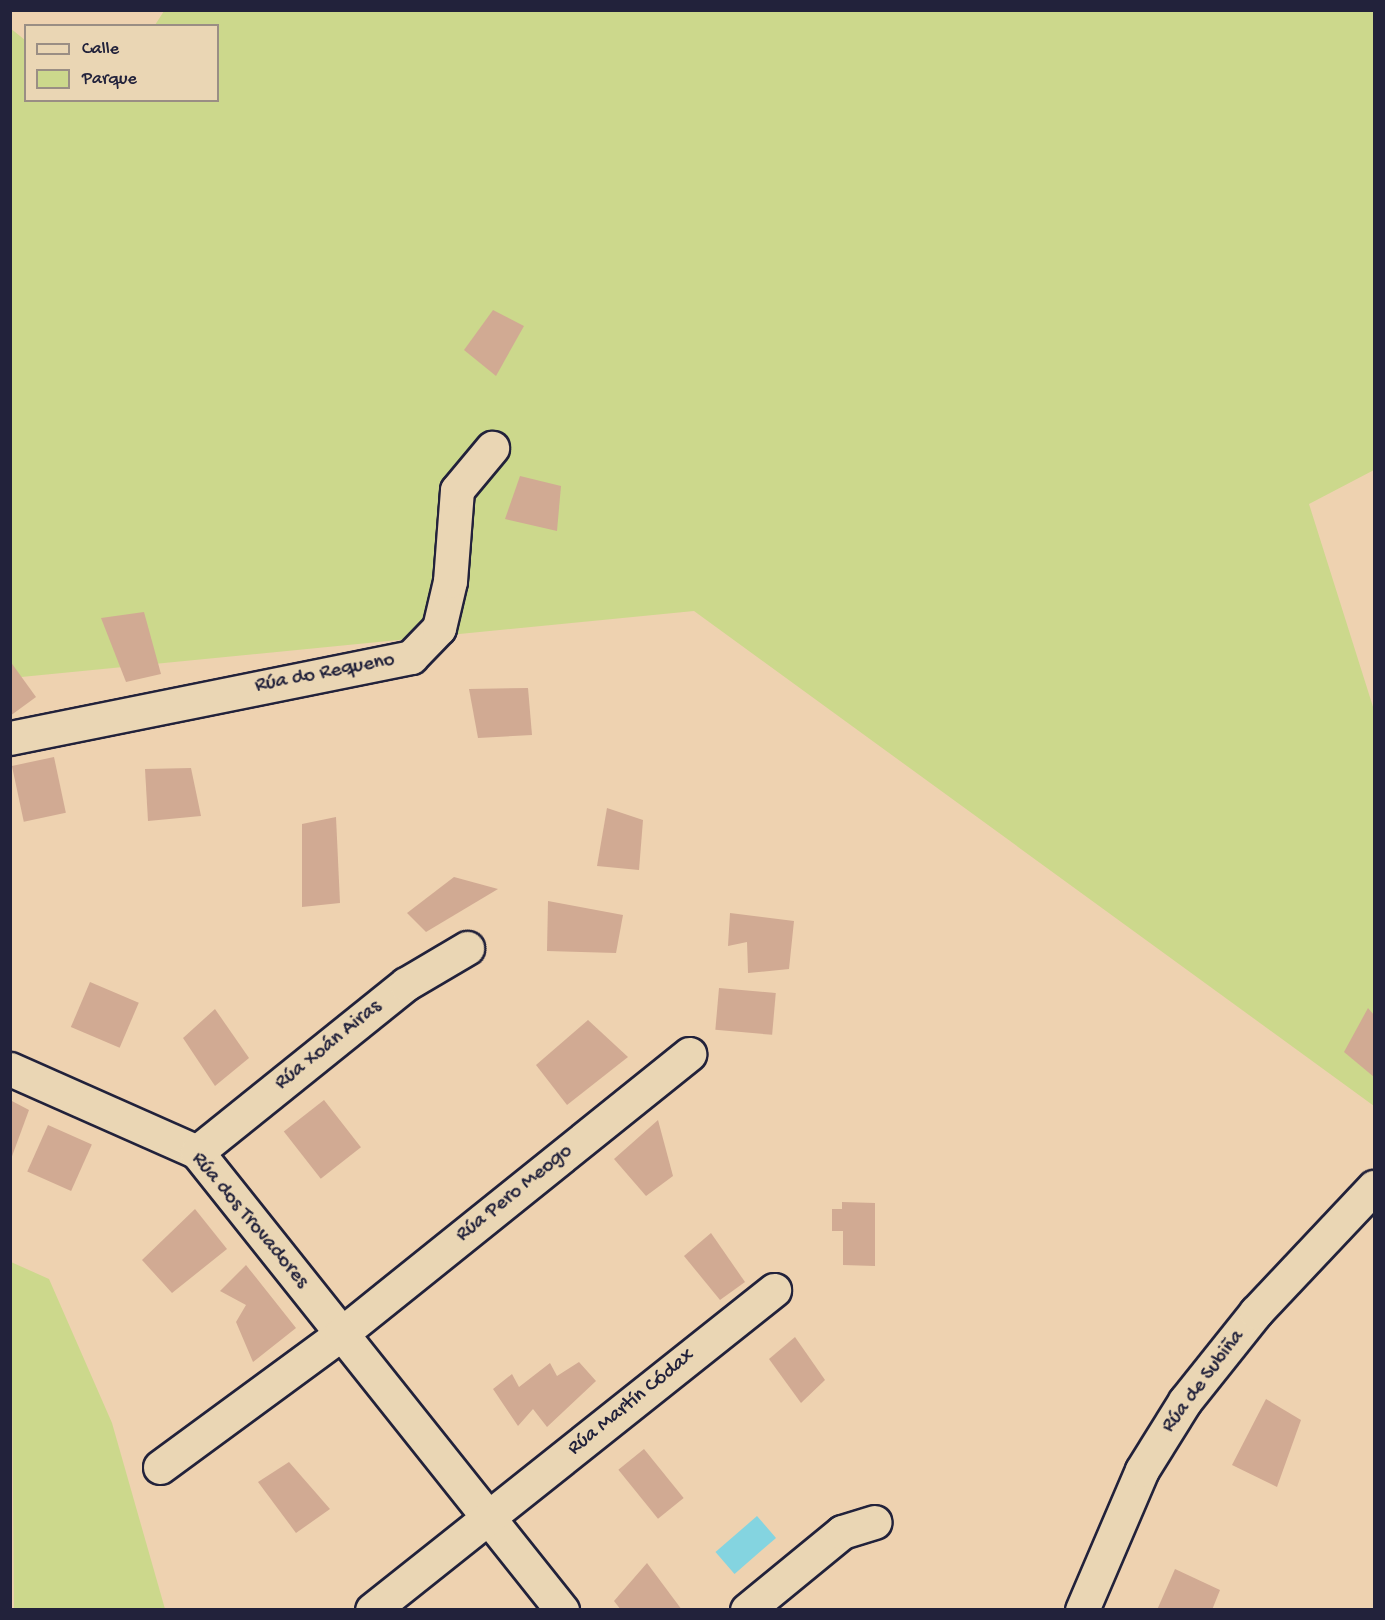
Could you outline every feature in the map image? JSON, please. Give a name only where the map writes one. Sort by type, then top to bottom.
[{"type":"street","name":"Rúa do Requeno","points":[[10,738],[411,657],[439,628],[450,581],[458,490],[492,448]]},
{"type":"street","name":"Rúa Xoán Airas","points":[[197,1152],[406,984],[467,948]]},
{"type":"street","name":"Rúa Pero Meogo","points":[[341,1334],[688,1054]]},
{"type":"street","name":"Rúa dos Trovadores","points":[[10,1069],[197,1152],[562,1610]]},
{"type":"street","name":"Rúa de Subiña","points":[[1082,1610],[1142,1470],[1185,1401],[1256,1312],[1374,1187]]},
{"type":"street","name":"Rúa Martín Códax","points":[[489,1517],[774,1290]]},
{"type":"street","points":[[160,1467],[341,1334]]},
{"type":"street","points":[[372,1610],[489,1517]]},
{"type":"street","points":[[747,1610],[842,1532],[875,1522]]},
{"type":"green space","points":[[164,11],[1374,11],[1374,470],[1309,504],[1374,710],[1374,1106],[694,611],[11,678],[10,28],[24,39],[24,102],[219,102],[219,24],[156,24]]},
{"type":"green space","points":[[11,1262],[49,1279],[112,1423],[165,1609],[14,1609]]},
{"type":"water","points":[[757,1516],[776,1538],[735,1574],[715,1552]]},
{"type":"building","points":[[493,310],[524,326],[496,376],[464,350]]},
{"type":"building","points":[[520,476],[561,486],[557,531],[505,519]]},
{"type":"building","points":[[144,612],[161,674],[126,682],[101,618]]},
{"type":"building","points":[[10,661],[36,697],[10,716]]},
{"type":"building","points":[[528,688],[532,735],[478,738],[469,689]]},
{"type":"building","points":[[54,757],[66,813],[24,822],[12,766]]},
{"type":"building","points":[[191,768],[201,816],[148,821],[145,769]]},
{"type":"building","points":[[607,808],[643,820],[639,870],[597,866]]},
{"type":"building","points":[[336,817],[340,903],[302,907],[302,824]]},
{"type":"building","points":[[454,877],[498,889],[426,932],[407,913]]},
{"type":"building","points":[[548,901],[623,915],[616,953],[547,951]]},
{"type":"building","points":[[730,913],[794,921],[789,969],[748,973],[747,942],[728,946]]},
{"type":"building","points":[[90,982],[139,1003],[120,1048],[71,1027]]},
{"type":"building","points":[[719,988],[776,993],[772,1035],[715,1030]]},
{"type":"building","points":[[1368,1008],[1374,1015],[1374,1077],[1344,1052]]},
{"type":"building","points":[[215,1009],[249,1058],[215,1086],[183,1038]]},
{"type":"building","points":[[588,1020],[628,1057],[567,1105],[536,1065]]},
{"type":"building","points":[[10,1100],[29,1110],[11,1159],[10,1159]]},
{"type":"building","points":[[324,1100],[361,1147],[321,1179],[284,1131]]},
{"type":"building","points":[[658,1120],[673,1176],[646,1196],[614,1159]]},
{"type":"building","points":[[48,1125],[92,1145],[71,1191],[27,1172]]},
{"type":"building","points":[[842,1202],[875,1203],[875,1266],[843,1265],[843,1231],[832,1231],[832,1209],[842,1209]]},
{"type":"building","points":[[195,1209],[227,1249],[172,1293],[142,1260]]},
{"type":"building","points":[[711,1233],[745,1282],[720,1300],[684,1256]]},
{"type":"building","points":[[246,1265],[296,1328],[253,1362],[236,1322],[246,1305],[220,1291]]},
{"type":"building","points":[[795,1337],[825,1380],[801,1403],[769,1359]]},
{"type":"building","points":[[579,1362],[596,1381],[547,1427],[533,1409],[518,1426],[493,1389],[512,1374],[519,1387],[550,1363],[557,1376]]},
{"type":"building","points":[[1266,1399],[1301,1420],[1277,1487],[1232,1465]]},
{"type":"building","points":[[644,1449],[684,1498],[658,1519],[618,1470]]},
{"type":"building","points":[[289,1462],[330,1509],[296,1533],[258,1482]]},
{"type":"building","points":[[647,1563],[682,1610],[621,1610],[614,1601]]},
{"type":"building","points":[[1175,1569],[1220,1590],[1212,1610],[1157,1610]]}]
